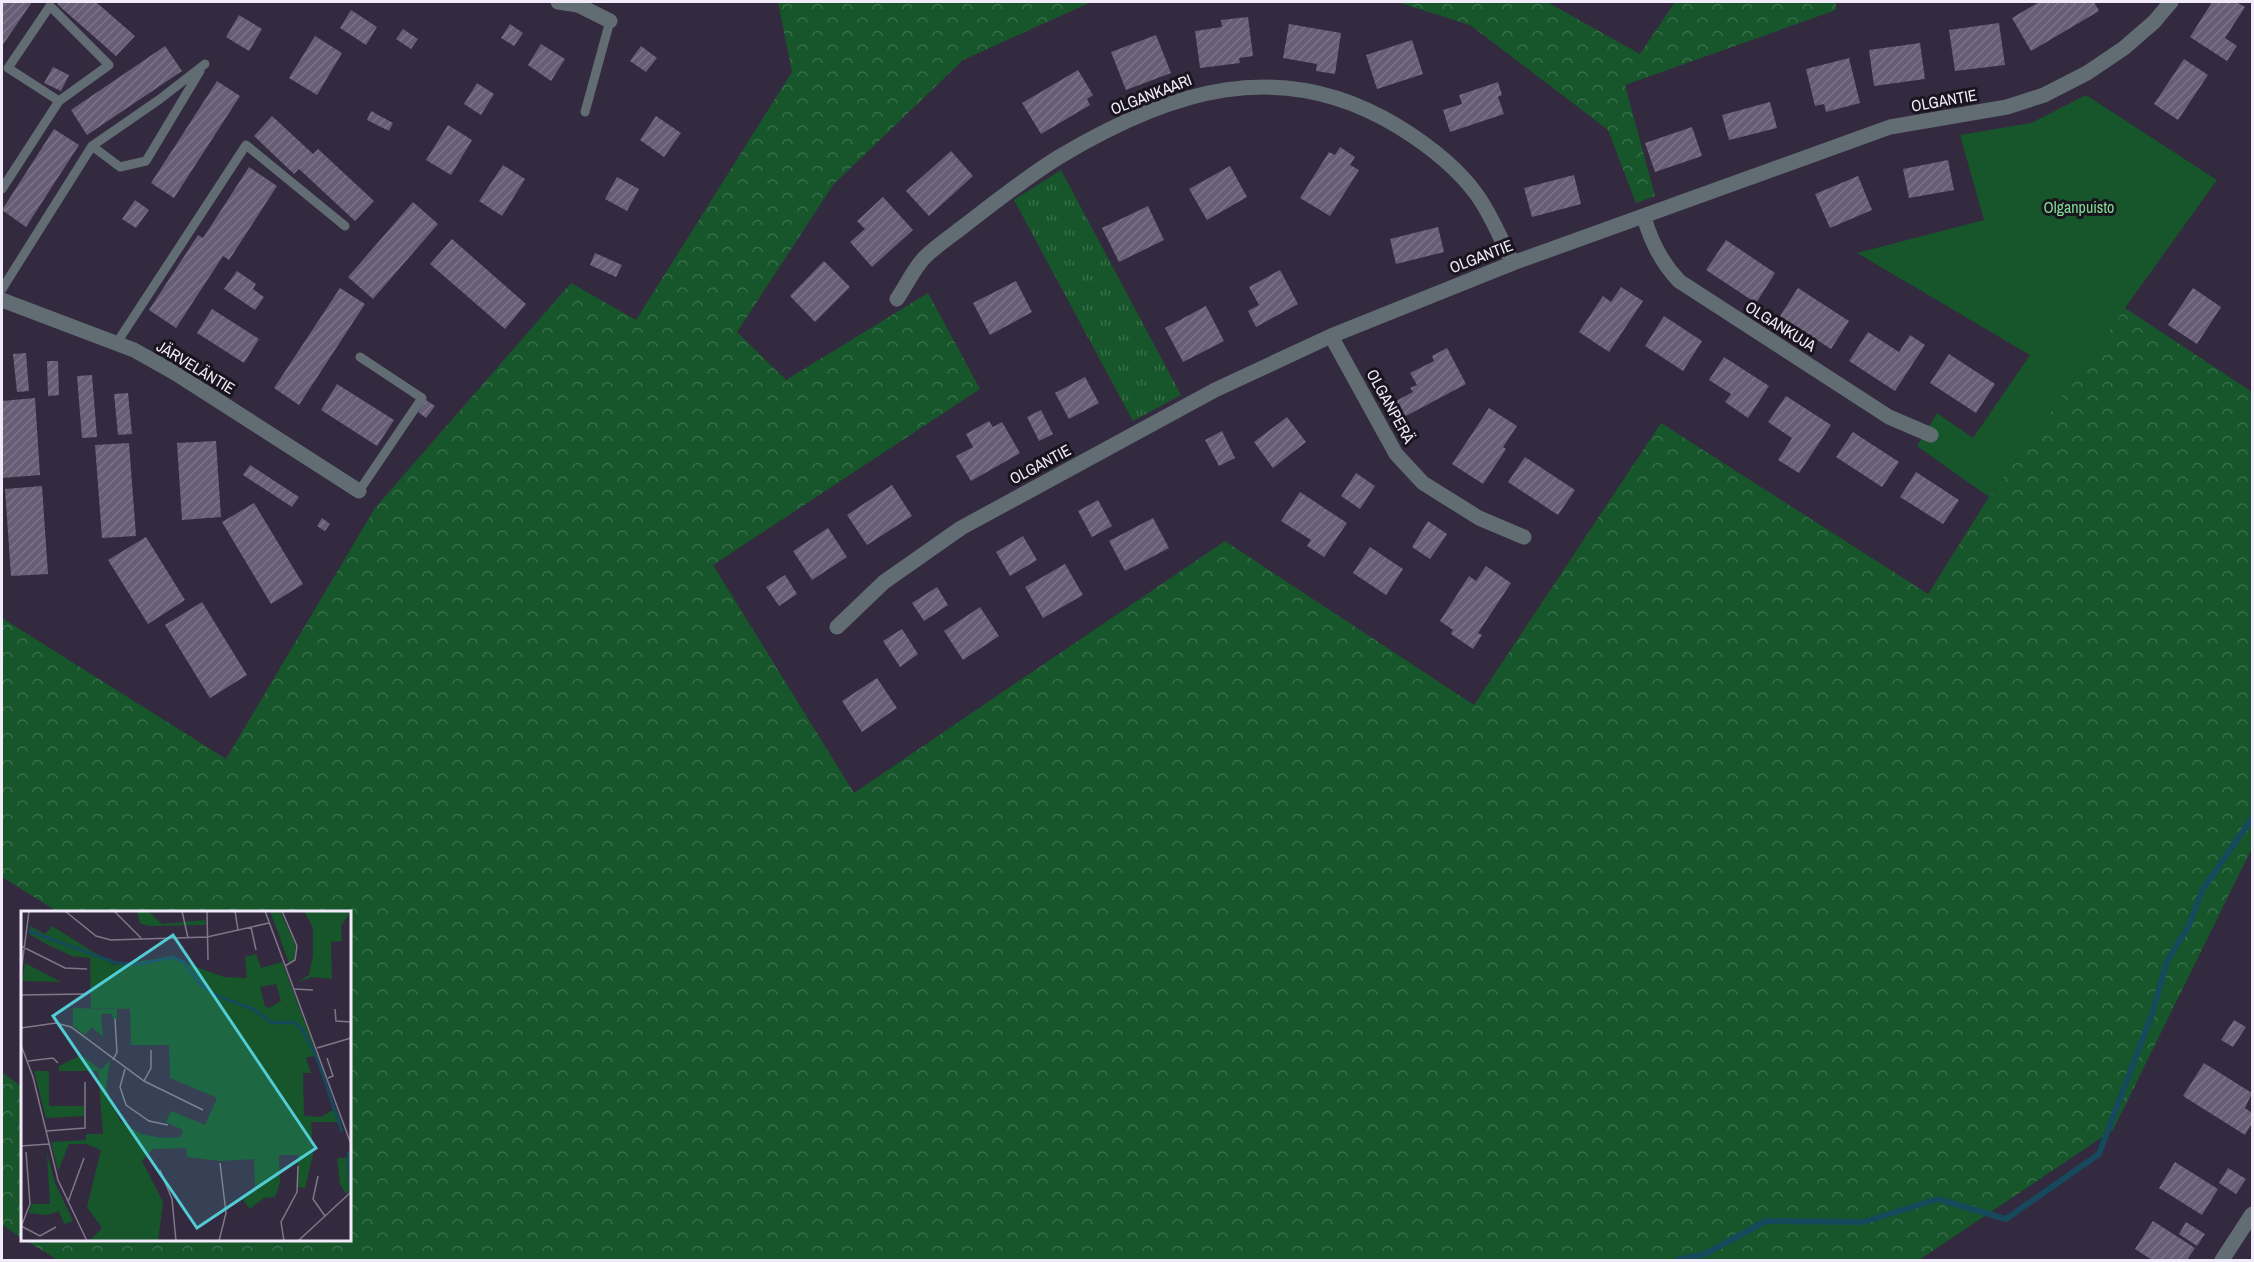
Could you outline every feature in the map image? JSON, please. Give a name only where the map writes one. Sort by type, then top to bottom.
[{"type":"street","points":[[558,2],[578,5],[610,21]]},
{"type":"street","name":"OLGANTIE","points":[[837,627],[884,582],[961,528],[1215,390],[1331,336],[1513,263],[1890,128],[2007,107],[2044,95],[2087,73],[2124,48],[2154,22],[2171,2]]},
{"type":"street","name":"OLGANKAARI","points":[[897,299],[924,258],[1022,180],[1083,143],[1140,114],[1197,94],[1247,86],[1294,90],[1337,98],[1376,113],[1410,134],[1448,162],[1476,193],[1493,221],[1513,263]]},
{"type":"street","name":"OLGANKUJA","points":[[1644,217],[1650,238],[1666,267],[1678,281],[1889,417],[1930,435]]},
{"type":"street","name":"JÄRVELÄNTIE","points":[[2,300],[116,344],[175,373],[359,491]]},
{"type":"street","name":"OLGANPERÄ","points":[[1331,336],[1396,454],[1433,489],[1479,518],[1524,537]]},
{"type":"street","points":[[2222,1260],[2253,1214]]},
{"type":"lane","points":[[2,189],[59,101],[109,65],[50,6],[8,68],[59,101]]},
{"type":"lane","points":[[585,112],[610,21]]},
{"type":"lane","points":[[2,289],[92,146],[160,99],[205,64],[146,161],[120,167],[92,146]]},
{"type":"lane","points":[[116,344],[246,145],[345,226]]},
{"type":"lane","points":[[359,491],[422,398],[360,357]]},
{"type":"green space","points":[[778,2],[1091,2],[963,60],[833,185],[737,332],[786,380],[928,293],[980,389],[713,565],[854,793],[1225,541],[1474,705],[1661,423],[1928,594],[1989,497],[2125,308],[2252,392],[2252,848],[2113,1130],[1919,1260],[58,1260],[27,1241],[351,1241],[351,911],[56,911],[2,877],[2,618],[226,759],[375,508],[571,283],[636,320],[792,72]]},
{"type":"green space","points":[[1397,2],[1547,2],[1640,54],[1675,2],[1836,2],[1836,10],[1625,85],[1655,196],[1636,203],[1608,130],[1470,25]]},
{"type":"green space","name":"Olganpuisto","points":[[2086,95],[2217,180],[1989,497],[1917,446],[1937,413],[1973,438],[2030,355],[1857,253],[1984,220],[1960,135],[2031,123]]},
{"type":"green space","points":[[1061,170],[1181,395],[1133,421],[1014,200]]},
{"type":"green space","points":[[2,1072],[21,1086],[21,1237],[2,1225]]},
{"type":"building","points":[[2,2],[32,2],[2,46]]},
{"type":"building","points":[[60,2],[96,2],[135,36],[116,56],[57,4]]},
{"type":"building","points":[[2039,2],[2094,2],[2099,11],[2031,51],[2012,18]]},
{"type":"building","points":[[2212,2],[2236,2],[2245,7],[2225,38],[2237,46],[2227,61],[2190,37]]},
{"type":"building","points":[[351,10],[377,27],[366,45],[340,28]]},
{"type":"building","points":[[239,15],[262,29],[249,51],[226,37]]},
{"type":"building","points":[[1248,17],[1253,56],[1239,58],[1240,63],[1200,68],[1195,31],[1222,27],[1221,20]]},
{"type":"building","points":[[1999,23],[2005,65],[1955,71],[1949,30]]},
{"type":"building","points":[[510,24],[523,33],[514,46],[501,38]]},
{"type":"building","points":[[1289,24],[1341,33],[1335,74],[1316,71],[1317,64],[1283,58]]},
{"type":"building","points":[[403,29],[418,39],[411,49],[396,39]]},
{"type":"building","points":[[1156,35],[1171,73],[1126,90],[1111,52]]},
{"type":"building","points":[[315,36],[342,53],[317,95],[289,78]]},
{"type":"building","points":[[1412,40],[1423,74],[1377,89],[1366,55]]},
{"type":"building","points":[[1920,43],[1925,79],[1874,86],[1869,50]]},
{"type":"building","points":[[541,44],[565,59],[551,81],[528,65]]},
{"type":"building","points":[[165,46],[182,71],[87,135],[71,110]]},
{"type":"building","points":[[641,46],[657,58],[646,72],[630,61]]},
{"type":"building","points":[[1849,58],[1860,103],[1826,112],[1824,104],[1815,106],[1806,69]]},
{"type":"building","points":[[2184,59],[2208,75],[2178,120],[2154,104]]},
{"type":"building","points":[[53,67],[69,75],[61,91],[44,83]]},
{"type":"building","points":[[1078,70],[1093,95],[1087,99],[1090,105],[1041,134],[1022,103]]},
{"type":"building","points":[[217,81],[240,96],[174,198],[151,183]]},
{"type":"building","points":[[1498,82],[1502,95],[1498,97],[1504,114],[1450,132],[1443,110],[1462,104],[1459,95]]},
{"type":"building","points":[[477,83],[494,94],[481,115],[464,104]]},
{"type":"building","points":[[1770,102],[1777,128],[1729,140],[1722,115]]},
{"type":"building","points":[[371,111],[393,123],[389,131],[367,120]]},
{"type":"building","points":[[272,116],[313,154],[318,149],[374,201],[355,221],[299,169],[294,174],[254,136]]},
{"type":"building","points":[[656,116],[681,133],[664,157],[640,140]]},
{"type":"building","points":[[448,125],[472,140],[451,175],[426,160]]},
{"type":"building","points":[[1692,127],[1702,156],[1655,172],[1645,143]]},
{"type":"building","points":[[54,129],[79,145],[26,227],[2,210]]},
{"type":"building","points":[[1340,147],[1355,157],[1350,165],[1359,170],[1330,216],[1300,198],[1329,152],[1335,155]]},
{"type":"building","points":[[951,151],[973,176],[929,216],[906,191]]},
{"type":"building","points":[[1948,160],[1954,190],[1909,198],[1903,169]]},
{"type":"building","points":[[503,165],[525,179],[502,216],[479,201]]},
{"type":"building","points":[[1230,166],[1247,197],[1207,220],[1189,189]]},
{"type":"building","points":[[249,167],[277,186],[229,260],[223,256],[176,328],[149,310],[198,235],[203,238]]},
{"type":"building","points":[[1574,175],[1581,204],[1532,217],[1524,188]]},
{"type":"building","points":[[1858,176],[1872,210],[1830,228],[1815,194]]},
{"type":"building","points":[[617,177],[639,189],[627,211],[605,199]]},
{"type":"building","points":[[883,197],[913,230],[872,267],[850,242],[865,229],[857,221]]},
{"type":"building","points":[[135,200],[149,210],[136,228],[122,219]]},
{"type":"building","points":[[413,202],[438,224],[373,299],[348,277]]},
{"type":"building","points":[[1148,206],[1164,240],[1119,262],[1102,228]]},
{"type":"building","points":[[1438,227],[1444,252],[1396,264],[1390,239]]},
{"type":"building","points":[[452,239],[526,304],[505,329],[430,264]]},
{"type":"building","points":[[1726,240],[1775,273],[1756,303],[1706,270]]},
{"type":"building","points":[[595,253],[622,265],[616,277],[590,265]]},
{"type":"building","points":[[824,261],[850,287],[815,322],[790,296]]},
{"type":"building","points":[[1280,270],[1298,304],[1256,327],[1248,311],[1259,305],[1249,287]]},
{"type":"building","points":[[237,271],[256,284],[253,289],[264,297],[255,310],[224,289]]},
{"type":"building","points":[[1016,281],[1032,312],[990,335],[973,303]]},
{"type":"building","points":[[1621,287],[1643,301],[1609,352],[1579,332],[1603,296],[1611,302]]},
{"type":"building","points":[[340,288],[365,304],[299,405],[274,388]]},
{"type":"building","points":[[1798,288],[1849,321],[1831,349],[1780,316]]},
{"type":"building","points":[[2193,288],[2221,307],[2197,344],[2168,325]]},
{"type":"building","points":[[1206,306],[1224,341],[1183,362],[1165,328]]},
{"type":"building","points":[[212,309],[259,339],[244,363],[197,333]]},
{"type":"building","points":[[1664,316],[1702,341],[1683,371],[1645,346]]},
{"type":"building","points":[[1868,332],[1899,352],[1910,335],[1925,345],[1895,391],[1849,361]]},
{"type":"building","points":[[1447,348],[1466,384],[1404,417],[1396,401],[1413,392],[1410,388],[1417,385],[1410,373],[1434,361],[1432,356]]},
{"type":"building","points":[[26,353],[29,391],[17,392],[13,354]]},
{"type":"building","points":[[1949,354],[1995,384],[1976,413],[1930,383]]},
{"type":"building","points":[[1724,357],[1769,386],[1748,418],[1725,402],[1731,394],[1709,380]]},
{"type":"building","points":[[47,361],[58,361],[59,395],[48,396]]},
{"type":"building","points":[[92,375],[97,437],[82,438],[77,376]]},
{"type":"building","points":[[1085,377],[1099,403],[1069,419],[1055,393]]},
{"type":"building","points":[[337,384],[394,420],[377,446],[321,410]]},
{"type":"building","points":[[128,393],[132,434],[118,435],[114,394]]},
{"type":"building","points":[[1786,396],[1831,425],[1799,473],[1778,460],[1792,438],[1768,422]]},
{"type":"building","points":[[35,398],[40,475],[2,478],[2,401]]},
{"type":"building","points":[[426,400],[435,406],[426,418],[418,412]]},
{"type":"building","points":[[1489,408],[1517,426],[1503,447],[1506,449],[1483,484],[1452,464]]},
{"type":"building","points":[[1041,410],[1053,434],[1039,441],[1027,417]]},
{"type":"building","points":[[1287,417],[1306,442],[1273,468],[1254,442]]},
{"type":"building","points":[[989,421],[993,427],[1002,422],[1020,453],[971,481],[956,456],[973,447],[966,434]]},
{"type":"building","points":[[1222,431],[1235,458],[1219,466],[1205,440]]},
{"type":"building","points":[[1853,432],[1899,462],[1882,487],[1836,457]]},
{"type":"building","points":[[216,441],[221,517],[182,520],[177,443]]},
{"type":"building","points":[[129,443],[136,536],[102,538],[95,445]]},
{"type":"building","points":[[1525,457],[1575,490],[1558,515],[1508,482]]},
{"type":"building","points":[[250,465],[299,497],[292,507],[243,475]]},
{"type":"building","points":[[1916,472],[1959,500],[1943,524],[1900,497]]},
{"type":"building","points":[[1356,473],[1375,486],[1360,509],[1341,496]]},
{"type":"building","points":[[892,485],[912,516],[867,545],[847,515]]},
{"type":"building","points":[[42,486],[48,574],[11,576],[5,489]]},
{"type":"building","points":[[1300,492],[1347,523],[1324,557],[1307,546],[1311,540],[1281,521]]},
{"type":"building","points":[[1098,500],[1112,526],[1092,537],[1078,511]]},
{"type":"building","points":[[254,503],[303,584],[271,604],[222,522]]},
{"type":"building","points":[[322,518],[330,524],[325,531],[317,526]]},
{"type":"building","points":[[1153,518],[1169,548],[1125,571],[1109,541]]},
{"type":"building","points":[[1428,521],[1447,534],[1430,559],[1412,547]]},
{"type":"building","points":[[828,528],[847,557],[812,580],[793,551]]},
{"type":"building","points":[[1023,536],[1037,560],[1010,576],[996,552]]},
{"type":"building","points":[[146,537],[185,600],[148,624],[108,560]]},
{"type":"building","points":[[1370,547],[1403,569],[1386,595],[1353,573]]},
{"type":"building","points":[[1065,564],[1083,595],[1043,618],[1025,587]]},
{"type":"building","points":[[1486,566],[1511,583],[1478,633],[1482,635],[1473,649],[1451,634],[1453,630],[1440,621],[1469,576],[1476,581]]},
{"type":"building","points":[[785,575],[797,594],[779,606],[766,587]]},
{"type":"building","points":[[937,587],[948,605],[924,621],[912,603]]},
{"type":"building","points":[[202,602],[247,675],[210,698],[165,625]]},
{"type":"building","points":[[980,607],[999,636],[963,660],[944,631]]},
{"type":"building","points":[[902,629],[918,654],[900,667],[883,641]]},
{"type":"building","points":[[877,678],[897,708],[862,732],[842,701]]},
{"type":"building","points":[[2234,1020],[2246,1027],[2233,1047],[2221,1040]]},
{"type":"building","points":[[2204,1063],[2252,1093],[2245,1108],[2252,1113],[2252,1123],[2245,1135],[2183,1096]]},
{"type":"building","points":[[2175,1162],[2218,1189],[2202,1215],[2159,1188]]},
{"type":"building","points":[[2228,1168],[2246,1179],[2236,1194],[2219,1183]]},
{"type":"building","points":[[2153,1221],[2195,1248],[2187,1260],[2152,1260],[2135,1249]]},
{"type":"building","points":[[2186,1222],[2205,1234],[2197,1246],[2179,1234]]},
{"type":"waterway","points":[[1677,1260],[1705,1254],[1766,1221],[1863,1222],[1938,1199],[2006,1219],[2099,1154],[2152,1014],[2167,961],[2188,927],[2203,889],[2252,818]]}]
